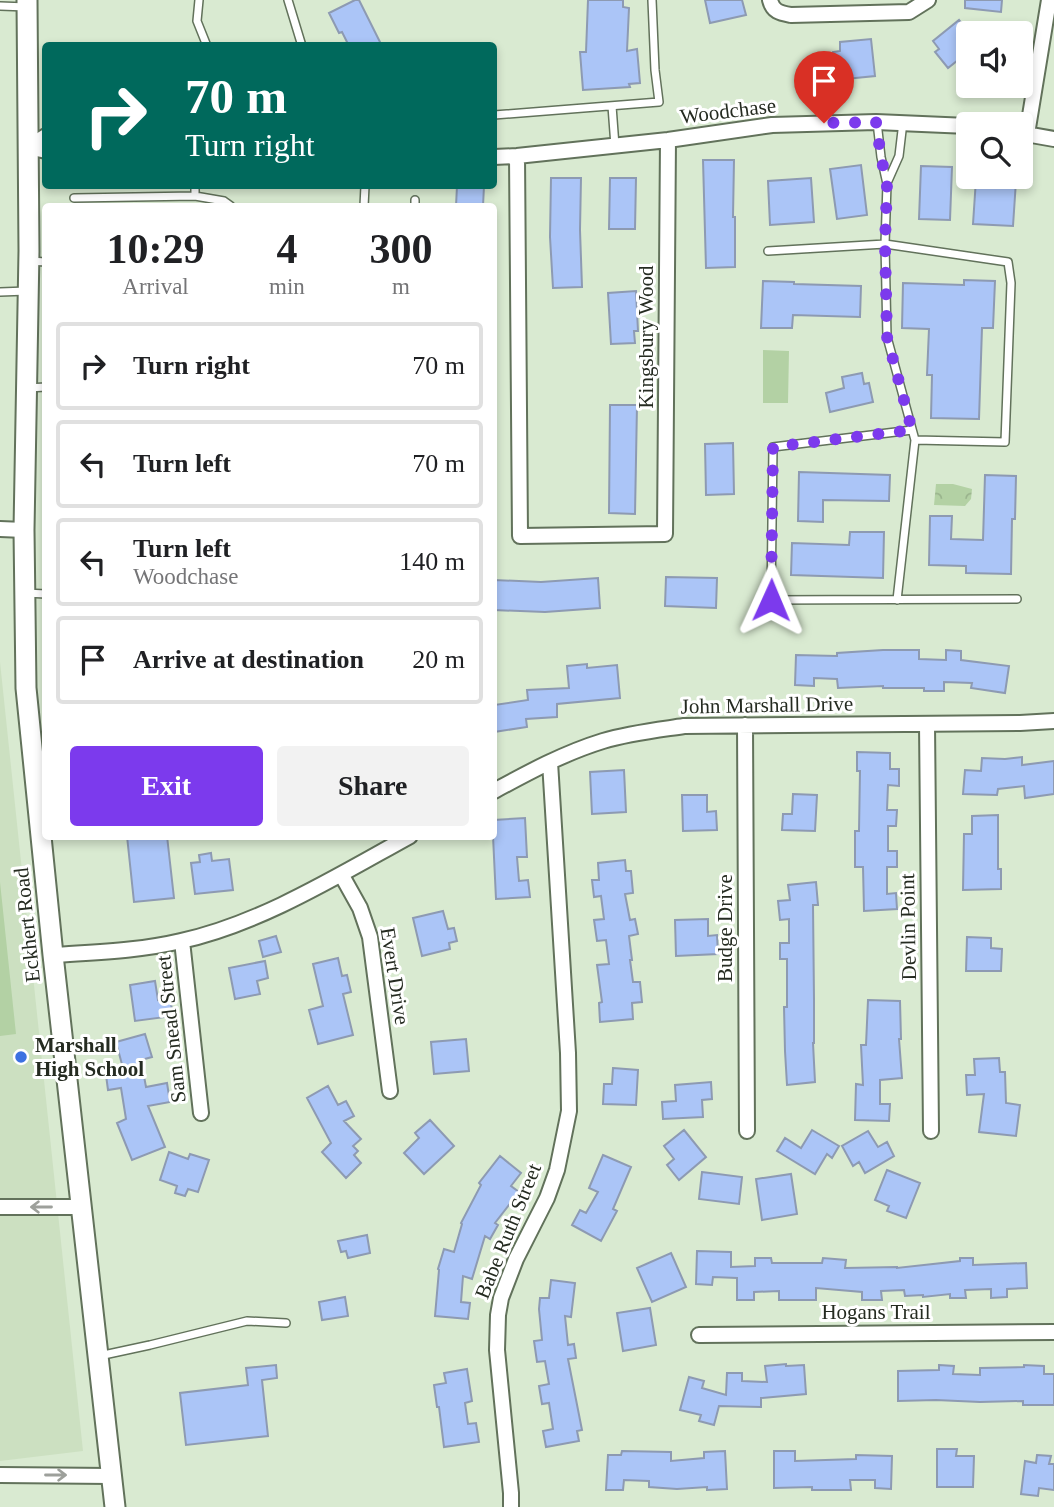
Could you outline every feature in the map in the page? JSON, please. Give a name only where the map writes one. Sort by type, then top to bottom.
[{"type":"main road","name":"Eckhert Road","points":[[27,3],[37,149],[37,262],[28,291],[36,387],[24,530],[24,593],[26,688],[42,816]]},
{"type":"main road","name":"Eckhert Road","points":[[44,840],[52,955],[114,1507]]},
{"type":"street","points":[[1028,112],[1049,0]]},
{"type":"street","points":[[771,3],[778,12],[791,15],[909,12],[927,1]]},
{"type":"street","name":"Woodchase","points":[[497,157],[668,140],[772,125],[903,122],[956,125]]},
{"type":"street","points":[[1033,135],[1054,139]]},
{"type":"street","name":"Kingsbury Wood","points":[[517,156],[520,536],[665,534],[668,140]]},
{"type":"street","points":[[0,529],[24,530]]},
{"type":"street","name":"John Marshall Drive","points":[[497,789],[567,754],[605,741],[684,726],[1054,721]]},
{"type":"street","name":"Devlin Point","points":[[927,724],[931,1131]]},
{"type":"street","name":"Budge Drive","points":[[745,725],[747,1131]]},
{"type":"street","name":"Babe Ruth Street","points":[[511,1507],[497,1350],[498,1315],[501,1298],[516,1259],[547,1198],[569,1111],[568,1053],[550,762]]},
{"type":"street","points":[[52,955],[105,952],[182,941],[229,927],[341,874],[403,840]]},
{"type":"street","name":"Evert Drive","points":[[341,874],[360,908],[370,937],[390,1091]]},
{"type":"street","name":"Sam Snead Street","points":[[182,941],[201,1113]]},
{"type":"street","points":[[0,1207],[82,1207]]},
{"type":"street","name":"Hogans Trail","points":[[699,1335],[1054,1332]]},
{"type":"street","points":[[0,1475],[111,1476]]},
{"type":"lane","points":[[199,0],[197,21],[205,42]]},
{"type":"lane","points":[[288,0],[301,42]]},
{"type":"lane","points":[[497,115],[659,102],[652,0]]},
{"type":"lane","points":[[0,6],[27,3]]},
{"type":"lane","points":[[612,106],[615,146]]},
{"type":"lane","points":[[876,122],[887,184],[887,337],[915,440],[897,600]]},
{"type":"lane","points":[[887,184],[899,156],[903,122]]},
{"type":"lane","points":[[195,189],[195,196]]},
{"type":"lane","points":[[74,198],[195,196],[227,203]]},
{"type":"lane","points":[[768,251],[885,244],[1008,262],[1011,283],[1005,442],[915,440]]},
{"type":"lane","points":[[0,292],[28,291]]},
{"type":"lane","points":[[912,430],[773,447],[771,600],[1017,599]]},
{"type":"lane","points":[[24,593],[42,594]]},
{"type":"lane","points":[[98,1356],[247,1321],[286,1323]]},
{"type":"shaded area","name":"Marshall High School","points":[[0,662],[83,1451],[0,1461]]},
{"type":"green space","points":[[763,350],[789,351],[788,403],[763,403]]},
{"type":"green space","points":[[936,484],[953,484],[972,489],[971,499],[965,506],[934,505]]},
{"type":"green space","points":[[0,882],[16,1034],[0,1036]]},
{"type":"building","points":[[359,0],[380,42],[347,42],[329,13]]},
{"type":"building","points":[[588,0],[623,0],[623,7],[629,8],[627,51],[637,49],[640,83],[629,84],[630,87],[583,90],[580,52],[586,52]]},
{"type":"building","points":[[705,0],[742,0],[746,15],[710,23]]},
{"type":"building","points":[[965,0],[1002,0],[1001,12],[965,8]]},
{"type":"building","points":[[956,22],[956,62],[948,68],[935,52],[939,49],[933,41]]},
{"type":"building","points":[[871,39],[875,76],[836,80],[833,52],[840,51],[840,42]]},
{"type":"building","points":[[703,160],[734,160],[735,267],[706,268]]},
{"type":"building","points":[[861,165],[867,215],[837,219],[830,169]]},
{"type":"building","points":[[921,166],[952,167],[950,220],[919,219]]},
{"type":"building","points":[[551,178],[581,178],[582,287],[553,288]]},
{"type":"building","points":[[610,178],[636,178],[635,229],[609,229]]},
{"type":"building","points":[[811,178],[814,222],[770,225],[768,181]]},
{"type":"building","points":[[457,189],[484,189],[483,203],[456,203]]},
{"type":"building","points":[[975,189],[1015,189],[1013,226],[973,224]]},
{"type":"building","points":[[964,280],[995,281],[993,328],[982,328],[979,419],[931,418],[932,375],[927,375],[929,329],[902,328],[903,283],[964,285]]},
{"type":"building","points":[[763,281],[861,286],[860,317],[793,315],[792,328],[761,328]]},
{"type":"building","points":[[636,291],[638,331],[634,331],[635,343],[611,344],[608,293]]},
{"type":"building","points":[[862,373],[864,384],[869,383],[873,402],[830,412],[826,393],[844,388],[842,377]]},
{"type":"building","points":[[610,405],[637,405],[635,514],[609,513]]},
{"type":"building","points":[[733,443],[734,494],[706,495],[705,444]]},
{"type":"building","points":[[799,472],[890,475],[889,501],[823,500],[823,522],[798,521]]},
{"type":"building","points":[[985,475],[1016,476],[1011,574],[966,573],[966,566],[929,565],[930,516],[952,516],[951,539],[983,540]]},
{"type":"building","points":[[850,532],[884,532],[883,578],[791,575],[792,543],[849,545]]},
{"type":"building","points":[[666,577],[717,578],[716,608],[665,606]]},
{"type":"building","points":[[598,578],[600,608],[545,612],[497,610],[497,580],[541,582]]},
{"type":"building","points":[[919,650],[919,659],[946,660],[946,650],[961,651],[961,660],[1009,666],[1005,693],[971,688],[972,683],[944,682],[944,691],[883,686],[838,688],[837,679],[814,678],[814,686],[795,685],[796,655],[837,656],[837,653]]},
{"type":"building","points":[[587,664],[587,668],[617,665],[620,698],[557,704],[557,717],[526,719],[527,727],[497,732],[497,705],[528,700],[527,690],[569,688],[567,666]]},
{"type":"building","points":[[857,752],[890,753],[890,769],[899,769],[899,786],[888,785],[887,810],[897,810],[896,826],[888,826],[888,851],[897,851],[897,867],[887,867],[887,894],[896,893],[897,909],[864,911],[863,867],[855,867],[855,831],[859,831],[860,771],[857,771]]},
{"type":"building","points":[[1022,757],[1022,765],[1054,761],[1054,794],[1025,798],[1024,786],[998,789],[997,795],[963,794],[965,770],[981,771],[982,758]]},
{"type":"building","points":[[624,770],[626,812],[592,814],[590,772]]},
{"type":"building","points":[[793,794],[817,795],[815,831],[782,830],[783,814],[792,814]]},
{"type":"building","points":[[682,795],[707,795],[707,812],[716,811],[717,830],[683,831]]},
{"type":"building","points":[[998,815],[998,869],[1001,869],[1001,889],[963,890],[964,834],[972,834],[972,816]]},
{"type":"building","points":[[525,818],[527,857],[517,857],[519,881],[528,880],[530,897],[496,899],[493,840],[497,840],[497,820]]},
{"type":"building","points":[[127,840],[167,840],[174,898],[134,902]]},
{"type":"building","points":[[211,853],[212,861],[229,859],[233,890],[195,894],[191,863],[200,862],[199,855]]},
{"type":"building","points":[[625,860],[626,871],[631,871],[633,893],[625,894],[630,920],[635,919],[638,934],[629,936],[630,960],[633,982],[640,982],[642,1002],[632,1003],[633,1019],[600,1022],[599,1003],[602,1002],[597,965],[609,964],[606,940],[597,941],[594,920],[604,919],[601,896],[594,897],[592,880],[599,880],[598,863]]},
{"type":"building","points":[[816,882],[818,905],[813,905],[815,1082],[787,1085],[784,1007],[787,1007],[787,959],[780,959],[780,943],[789,943],[789,919],[780,920],[778,901],[790,900],[788,885]]},
{"type":"building","points":[[443,911],[448,929],[454,928],[457,941],[449,943],[450,949],[422,956],[413,918]]},
{"type":"building","points":[[708,919],[708,936],[717,935],[718,954],[676,956],[675,920]]},
{"type":"building","points":[[276,936],[281,952],[263,957],[259,941]]},
{"type":"building","points":[[967,937],[991,938],[991,948],[1002,949],[1001,971],[966,971]]},
{"type":"building","points":[[338,958],[342,976],[347,975],[351,992],[343,994],[353,1035],[318,1044],[309,1010],[323,1006],[313,964]]},
{"type":"building","points":[[265,961],[268,978],[257,981],[260,994],[235,999],[229,968]]},
{"type":"building","points":[[155,981],[158,1000],[170,998],[173,1016],[135,1021],[130,985]]},
{"type":"building","points":[[868,1000],[900,1001],[902,1078],[880,1080],[880,1104],[890,1104],[889,1121],[855,1120],[856,1084],[863,1085],[861,1045],[866,1045]]},
{"type":"building","points":[[145,1034],[152,1057],[141,1060],[146,1087],[167,1083],[170,1102],[148,1106],[165,1147],[132,1160],[117,1123],[126,1119],[121,1088],[108,1090],[106,1075],[124,1072],[116,1042]]},
{"type":"building","points":[[466,1039],[469,1071],[434,1074],[431,1042]]},
{"type":"building","points":[[999,1058],[1000,1072],[1005,1072],[1006,1103],[1020,1105],[1016,1136],[979,1132],[984,1094],[967,1095],[966,1075],[975,1075],[974,1059]]},
{"type":"building","points":[[613,1068],[638,1070],[636,1105],[603,1104],[604,1084],[612,1084]]},
{"type":"building","points":[[711,1082],[712,1099],[702,1100],[703,1117],[663,1119],[662,1102],[676,1101],[675,1085]]},
{"type":"building","points":[[328,1086],[338,1105],[346,1101],[354,1116],[344,1121],[361,1139],[353,1146],[358,1151],[354,1155],[361,1163],[346,1178],[322,1152],[331,1143],[307,1098]]},
{"type":"building","points":[[430,1120],[454,1146],[424,1174],[404,1153],[419,1138],[415,1133]]},
{"type":"building","points":[[684,1130],[706,1157],[679,1180],[667,1165],[674,1159],[664,1146]]},
{"type":"building","points":[[812,1130],[839,1146],[832,1158],[827,1154],[815,1174],[777,1151],[785,1138],[801,1148]]},
{"type":"building","points":[[868,1131],[878,1147],[887,1142],[894,1156],[865,1173],[859,1162],[853,1166],[842,1146]]},
{"type":"building","points":[[169,1152],[188,1159],[190,1154],[209,1160],[198,1192],[188,1189],[185,1196],[175,1193],[177,1186],[160,1180]]},
{"type":"building","points":[[603,1155],[631,1167],[613,1209],[617,1211],[601,1241],[572,1225],[580,1210],[586,1213],[598,1192],[589,1188]]},
{"type":"building","points":[[500,1156],[521,1173],[511,1186],[519,1192],[495,1223],[498,1225],[490,1239],[485,1236],[472,1279],[463,1276],[461,1302],[470,1303],[468,1319],[435,1316],[438,1269],[444,1249],[454,1252],[461,1223],[481,1185],[479,1183]]},
{"type":"building","points":[[887,1170],[920,1183],[906,1218],[887,1211],[889,1206],[875,1200]]},
{"type":"building","points":[[702,1172],[742,1177],[739,1204],[699,1199]]},
{"type":"building","points":[[791,1174],[797,1214],[762,1220],[756,1179]]},
{"type":"building","points":[[367,1235],[370,1253],[348,1258],[346,1251],[341,1252],[338,1241]]},
{"type":"building","points":[[697,1251],[731,1252],[731,1267],[755,1266],[755,1258],[771,1258],[772,1263],[822,1263],[823,1258],[846,1260],[845,1268],[897,1268],[960,1261],[960,1258],[973,1258],[973,1265],[1026,1263],[1027,1288],[1007,1289],[1007,1297],[991,1298],[991,1289],[965,1290],[966,1298],[950,1298],[950,1294],[905,1296],[904,1290],[881,1291],[882,1300],[862,1300],[862,1292],[816,1288],[816,1300],[779,1300],[779,1291],[754,1292],[754,1300],[737,1300],[737,1278],[713,1277],[712,1285],[696,1284]]},
{"type":"building","points":[[671,1253],[686,1287],[652,1302],[637,1268]]},
{"type":"building","points":[[551,1280],[575,1283],[571,1317],[565,1316],[568,1345],[574,1344],[576,1358],[568,1359],[582,1430],[577,1431],[579,1441],[546,1447],[543,1431],[553,1429],[549,1403],[542,1404],[539,1386],[549,1384],[545,1361],[537,1362],[534,1341],[542,1340],[540,1298],[549,1298]]},
{"type":"building","points":[[345,1297],[348,1316],[322,1320],[319,1302]]},
{"type":"building","points":[[650,1308],[656,1345],[623,1351],[617,1313]]},
{"type":"building","points":[[276,1365],[277,1378],[262,1380],[268,1436],[186,1445],[180,1393],[248,1385],[246,1368]]},
{"type":"building","points":[[804,1365],[806,1394],[761,1398],[761,1407],[719,1406],[714,1425],[699,1421],[701,1415],[680,1410],[689,1377],[704,1381],[702,1388],[726,1395],[727,1373],[742,1373],[742,1381],[767,1382],[765,1366]]},
{"type":"building","points":[[939,1365],[954,1366],[953,1374],[980,1375],[980,1368],[1044,1366],[1044,1374],[1054,1374],[1054,1405],[1023,1405],[1023,1401],[898,1401],[898,1371],[939,1370]]},
{"type":"building","points":[[467,1369],[472,1401],[465,1403],[468,1424],[476,1423],[479,1442],[444,1447],[434,1385],[446,1383],[444,1373]]},
{"type":"building","points":[[937,1449],[957,1449],[956,1456],[974,1456],[973,1487],[937,1487]]},
{"type":"building","points":[[622,1451],[671,1452],[671,1461],[704,1458],[704,1452],[725,1451],[727,1489],[649,1487],[649,1481],[624,1480],[623,1490],[606,1490],[608,1455],[621,1455]]},
{"type":"building","points":[[774,1451],[795,1451],[795,1461],[856,1459],[856,1455],[892,1456],[891,1489],[875,1488],[875,1480],[850,1480],[851,1490],[774,1488]]},
{"type":"building","points":[[1037,1455],[1051,1456],[1049,1464],[1054,1464],[1054,1490],[1039,1488],[1038,1496],[1021,1494],[1025,1461],[1036,1463]]},
{"type":"place","name":"Marshall High School","points":[[21,1057]]},
{"type":"route","points":[[771,600],[773,447],[912,430],[887,337],[887,184],[876,122],[824,123]]}]
